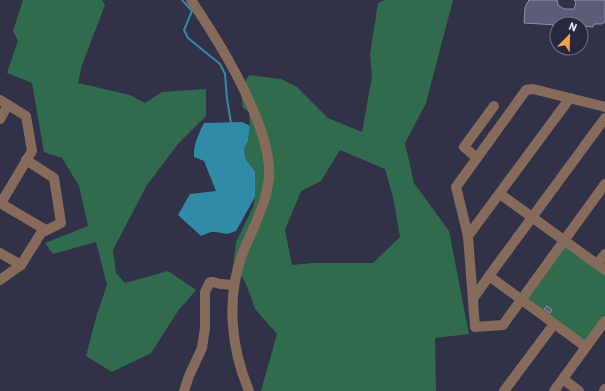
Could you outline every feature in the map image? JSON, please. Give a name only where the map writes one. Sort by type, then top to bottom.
[{"type":"street","points":[[191,0],[223,50],[238,78],[262,134],[269,165],[268,189],[242,256],[234,285],[232,317],[234,333],[237,353],[249,391]]},
{"type":"street","points":[[605,107],[532,89],[526,90],[456,187],[468,236],[475,327],[503,325],[605,184]]},
{"type":"street","points":[[468,236],[570,98]]},
{"type":"street","points":[[0,119],[4,103],[26,116],[32,151],[0,203],[46,230]]},
{"type":"street","points":[[477,158],[464,147],[491,110],[501,124]]},
{"type":"street","points":[[473,299],[605,118]]},
{"type":"street","points":[[0,280],[21,266],[41,232],[61,223],[54,178],[26,160]]},
{"type":"street","points":[[500,194],[601,267],[605,254]]},
{"type":"street","points":[[0,253],[21,266]]},
{"type":"street","points":[[489,276],[586,347]]},
{"type":"street","points":[[184,391],[202,348],[205,328],[205,292],[210,282],[234,285]]},
{"type":"street","points":[[554,391],[605,321]]},
{"type":"street","points":[[504,391],[554,324]]},
{"type":"street","points":[[563,379],[579,391]]},
{"type":"green space","points":[[23,0],[102,0],[105,5],[82,65],[78,83],[130,95],[145,103],[162,92],[206,89],[206,116],[178,144],[147,185],[113,250],[116,273],[125,283],[168,271],[196,290],[178,311],[151,353],[112,372],[86,356],[97,314],[107,285],[96,242],[53,254],[45,243],[88,226],[79,186],[62,158],[44,152],[32,83],[7,73],[18,41],[13,31]]},
{"type":"green space","points":[[386,0],[453,0],[426,103],[405,143],[414,183],[449,231],[469,334],[435,338],[436,391],[261,391],[277,334],[255,309],[247,286],[242,277],[233,267],[236,242],[253,207],[255,197],[255,171],[246,160],[244,149],[249,136],[249,112],[243,108],[241,90],[249,75],[281,79],[297,87],[328,118],[362,132],[372,77],[370,54],[378,3]],"holes":[[[340,150],[385,169],[393,197],[400,237],[373,263],[313,263],[292,265],[285,230],[301,191],[321,181]]]},
{"type":"green space","points":[[568,246],[605,274],[605,315],[586,341],[528,301],[527,297],[564,247]]},
{"type":"water","points":[[242,122],[250,126],[248,141],[244,149],[246,160],[255,171],[255,197],[236,231],[227,234],[211,232],[201,236],[178,215],[190,194],[216,191],[204,161],[194,157],[194,148],[197,139],[204,123]]},
{"type":"building","points":[[528,0],[557,0],[558,5],[564,9],[574,9],[576,2],[574,0],[605,0],[605,22],[601,24],[594,24],[593,27],[589,27],[589,16],[549,16],[549,25],[524,23],[525,8],[529,1]]},
{"type":"building","points":[[547,306],[552,310],[550,313],[544,309]]},
{"type":"waterway","points":[[182,0],[192,11],[184,30],[188,38],[220,64],[225,74],[231,123]]}]
